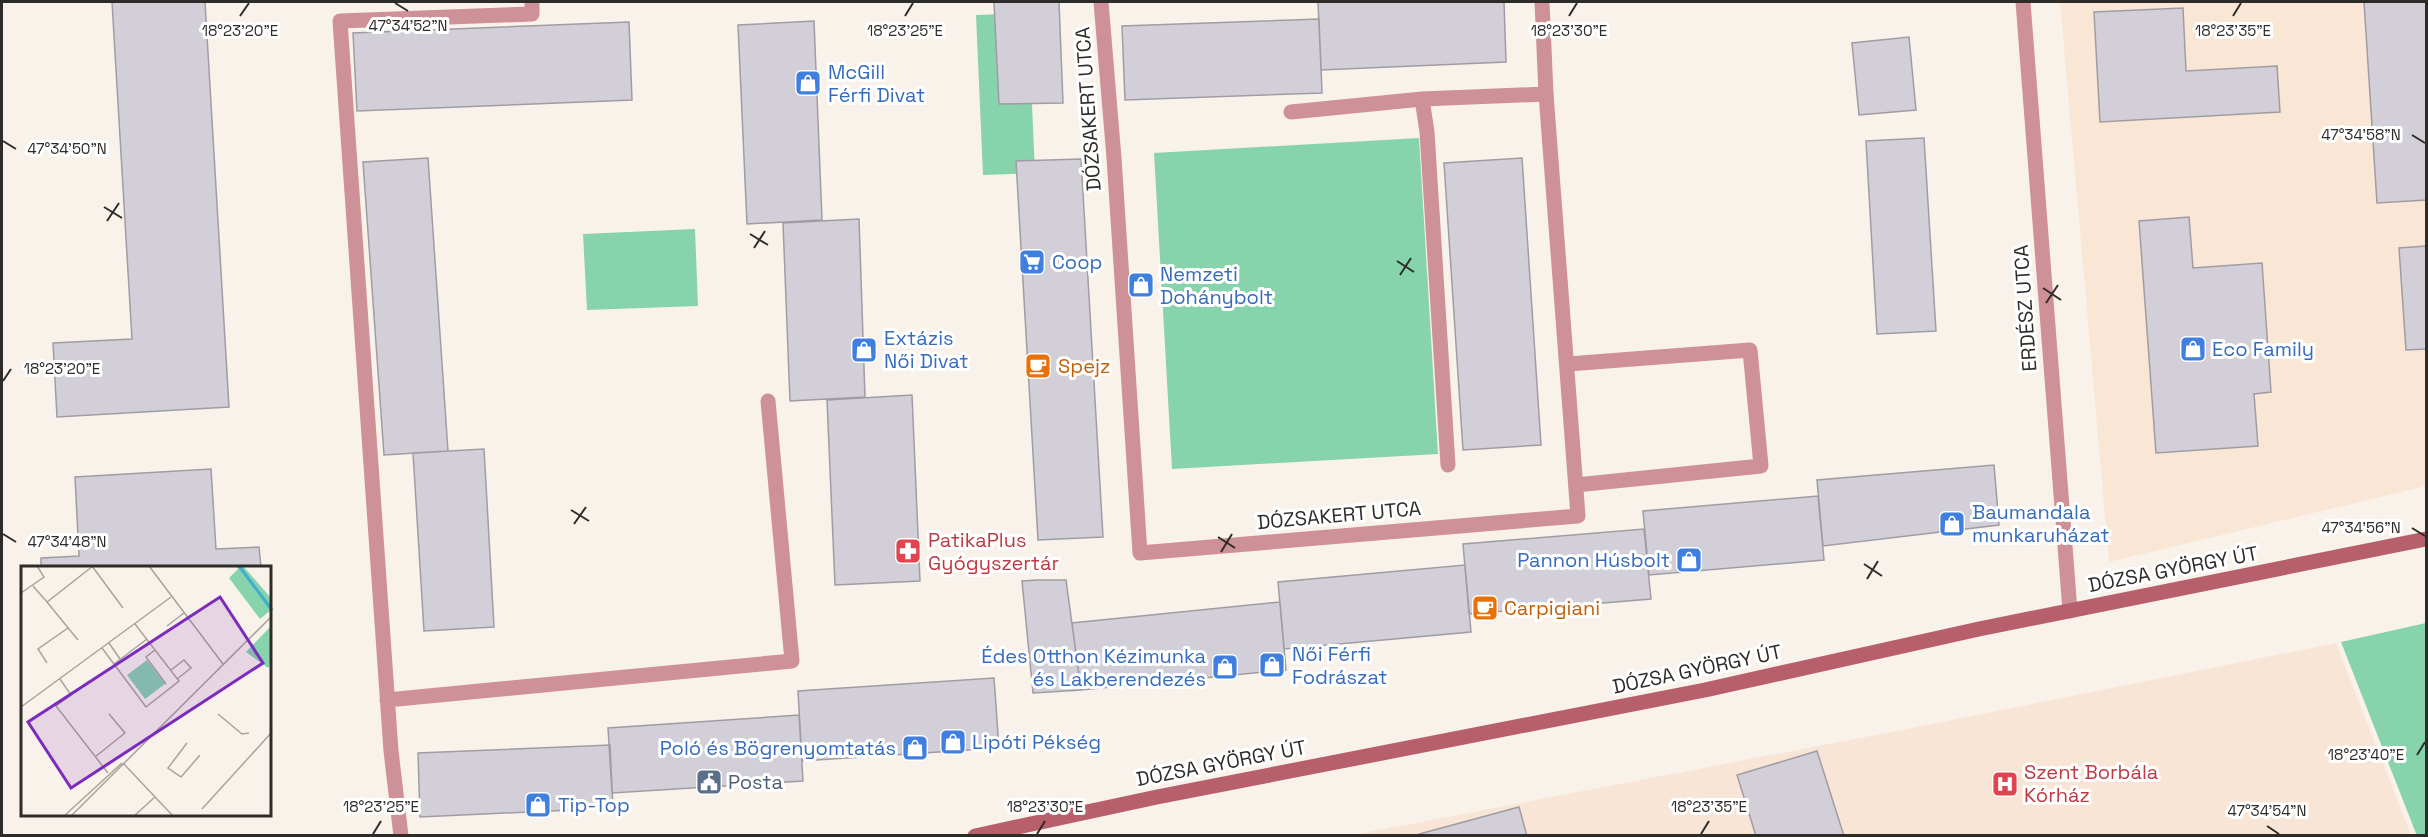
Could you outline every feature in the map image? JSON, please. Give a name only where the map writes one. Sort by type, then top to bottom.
[{"type":"street","points":[[401,836],[387,700],[340,21],[532,14],[532,2]]},
{"type":"street","name":"DÓZSAKERT UTCA","points":[[1101,2],[1114,158],[1140,553],[1578,516],[1546,94],[1542,2]]},
{"type":"street","name":"ERDÉSZ UTCA","points":[[2023,2],[2070,611]]},
{"type":"street","points":[[1291,112],[1422,99],[1546,94]]},
{"type":"street","points":[[1422,99],[1427,132],[1448,465]]},
{"type":"street","points":[[1568,364],[1750,350],[1761,466],[1576,485]]},
{"type":"street","points":[[387,700],[792,661],[768,401]]},
{"type":"street","name":"DÓZSA GYÖRGY ÚT","points":[[975,836],[1157,797],[1705,690],[2070,611],[2427,539]]},
{"type":"shaded area","points":[[2060,2],[2426,2],[2426,486],[2109,562]]},
{"type":"shaded area","name":"Szent Borbála Kórház","points":[[2336,643],[2411,835],[1348,836],[1891,732]]},
{"type":"green space","points":[[1028,13],[1035,173],[983,175],[976,15]]},
{"type":"green space","points":[[1419,138],[1438,454],[1172,469],[1154,153]]},
{"type":"green space","points":[[695,229],[698,306],[587,310],[583,234]]},
{"type":"green space","points":[[2426,623],[2426,835],[2417,836],[2341,642]]},
{"type":"building","points":[[112,2],[205,2],[229,407],[57,417],[53,343],[132,339]]},
{"type":"building","points":[[994,2],[1059,2],[1063,103],[999,104]]},
{"type":"building","points":[[1318,2],[1504,2],[1506,62],[1321,70]]},
{"type":"building","points":[[2364,2],[2426,2],[2426,200],[2377,203]]},
{"type":"building","points":[[2183,8],[2186,71],[2277,66],[2280,112],[2100,122],[2094,12]]},
{"type":"building","points":[[1319,19],[1322,93],[1125,100],[1122,26]]},
{"type":"building","points":[[814,21],[822,220],[747,224],[738,25]]},
{"type":"building","points":[[629,22],[632,100],[357,111],[353,33]]},
{"type":"building","points":[[1909,37],[1916,110],[1859,115],[1852,43]]},
{"type":"building","points":[[1924,138],[1936,331],[1877,334],[1866,141]]},
{"type":"building","points":[[428,158],[448,451],[384,455],[363,162]]},
{"type":"building","points":[[1522,158],[1541,445],[1463,450],[1444,163]]},
{"type":"building","points":[[1081,159],[1103,537],[1038,540],[1016,161]]},
{"type":"building","points":[[2189,217],[2193,268],[2262,263],[2271,392],[2254,394],[2258,446],[2156,453],[2139,221]]},
{"type":"building","points":[[859,219],[865,397],[790,401],[783,223]]},
{"type":"building","points":[[2426,246],[2426,349],[2406,350],[2399,248]]},
{"type":"building","points":[[912,395],[920,581],[835,585],[827,400]]},
{"type":"building","points":[[484,449],[494,627],[424,631],[413,453]]},
{"type":"building","points":[[1994,465],[1999,525],[1823,546],[1817,480]]},
{"type":"building","points":[[211,469],[216,549],[259,547],[261,566],[41,566],[41,558],[79,556],[75,477]]},
{"type":"building","points":[[1818,496],[1824,560],[1649,575],[1643,511]]},
{"type":"building","points":[[1644,529],[1651,599],[1469,614],[1463,544]]},
{"type":"building","points":[[1465,565],[1471,632],[1284,649],[1278,582]]},
{"type":"building","points":[[1066,580],[1081,690],[1033,693],[1022,581]]},
{"type":"building","points":[[1280,602],[1286,670],[1081,690],[1072,623]]},
{"type":"building","points":[[994,678],[999,748],[802,761],[798,691]]},
{"type":"building","points":[[799,715],[803,781],[612,793],[608,728]]},
{"type":"building","points":[[610,745],[613,808],[420,817],[418,753]]},
{"type":"building","points":[[1817,751],[1844,836],[1756,836],[1737,775]]},
{"type":"building","points":[[1519,807],[1527,836],[1412,836]]},
{"type":"place","name":"McGill Férfi Divat","points":[[808,83]]},
{"type":"place","name":"Coop","points":[[1032,262]]},
{"type":"place","name":"Nemzeti Dohánybolt","points":[[1141,285]]},
{"type":"place","name":"Eco Family","points":[[2193,349]]},
{"type":"place","name":"Extázis Női Divat","points":[[864,350]]},
{"type":"place","name":"Spejz","points":[[1038,366]]},
{"type":"place","name":"Baumandala munkaruházat","points":[[1952,524]]},
{"type":"place","name":"PatikaPlus Gyógyszertár","points":[[908,551]]},
{"type":"place","name":"Pannon Húsbolt","points":[[1689,560]]},
{"type":"place","name":"Carpigiani","points":[[1485,608]]},
{"type":"place","name":"Női Férfi Fodrászat","points":[[1272,665]]},
{"type":"place","name":"Édes Otthon Kézimunka és Lakberendezés","points":[[1225,667]]},
{"type":"place","name":"Lipóti Pékség","points":[[953,742]]},
{"type":"place","name":"Poló és Bögrenyomtatás","points":[[915,748]]},
{"type":"place","name":"Posta","points":[[709,782]]},
{"type":"place","name":"Szent Borbála Kórház","points":[[2005,784]]},
{"type":"place","name":"Tip-Top","points":[[538,805]]}]
